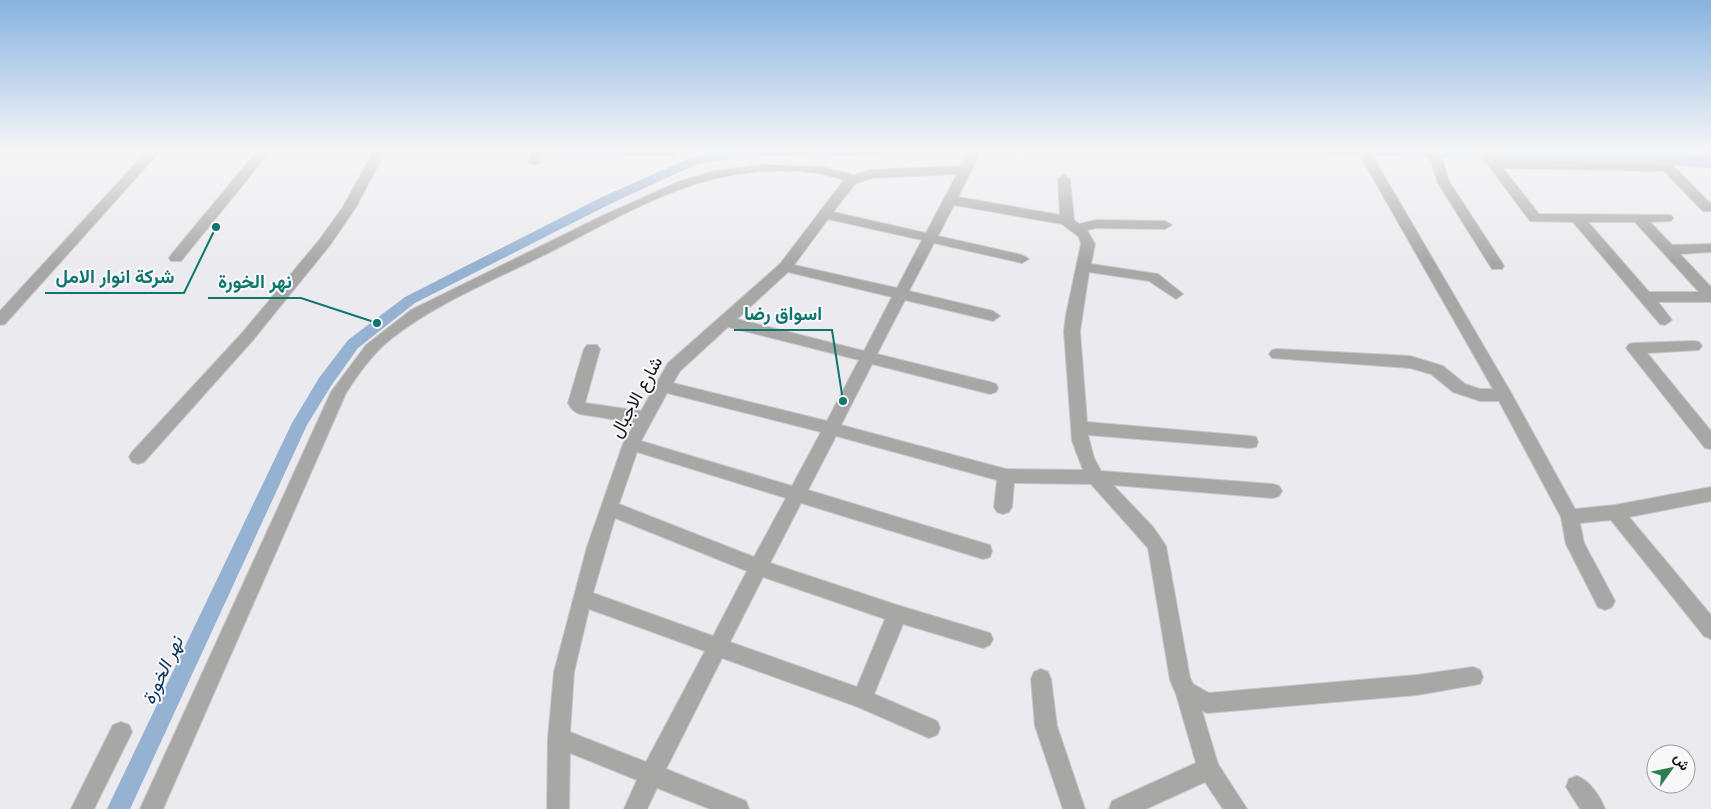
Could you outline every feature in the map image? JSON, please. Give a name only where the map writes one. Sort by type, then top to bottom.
[{"type":"street","points":[[0,320],[121,188]]},
{"type":"street","points":[[176,258],[234,188]]},
{"type":"street","points":[[138,457],[248,336],[325,242],[349,208],[360,188]]},
{"type":"street","points":[[151,809],[339,392],[358,363],[385,336],[417,314],[597,223],[679,188]]},
{"type":"street","name":"شارع الاجبال","points":[[558,809],[559,738],[564,672],[582,598],[609,508],[631,444],[674,367],[690,350],[785,267],[843,188]]},
{"type":"street","points":[[635,809],[956,188]]},
{"type":"street","points":[[1066,188],[1072,224],[1085,235],[1088,244],[1073,315],[1072,331],[1083,458],[1094,477],[1148,532],[1157,546],[1180,680],[1186,691],[1209,769],[1236,809]]},
{"type":"street","points":[[1383,188],[1504,395],[1570,517],[1575,544],[1605,601]]},
{"type":"street","points":[[1447,188],[1497,266]]},
{"type":"street","points":[[1511,188],[1535,218],[1666,218]]},
{"type":"street","points":[[1688,188],[1708,208]]},
{"type":"street","points":[[949,200],[1027,212],[1072,224],[1166,225]]},
{"type":"street","points":[[825,214],[1022,259]]},
{"type":"street","points":[[1577,218],[1665,320]]},
{"type":"street","points":[[1639,218],[1711,296]]},
{"type":"street","points":[[1668,250],[1711,248]]},
{"type":"street","points":[[785,267],[993,316]]},
{"type":"street","points":[[1083,267],[1153,277],[1176,294]]},
{"type":"street","points":[[1644,297],[1711,296]]},
{"type":"street","points":[[725,321],[868,359],[990,388]]},
{"type":"street","points":[[1694,346],[1634,348],[1711,443]]},
{"type":"street","points":[[592,349],[576,403],[580,408],[644,418]]},
{"type":"street","points":[[1277,354],[1410,362],[1437,370],[1459,388],[1480,395],[1504,395]]},
{"type":"street","points":[[662,386],[830,428],[1006,476],[1094,477],[1273,491]]},
{"type":"street","points":[[1079,428],[1250,442]]},
{"type":"street","points":[[631,444],[983,551]]},
{"type":"street","points":[[1003,507],[1006,476]]},
{"type":"street","points":[[1570,517],[1615,512],[1711,494]]},
{"type":"street","points":[[609,508],[760,568],[897,614],[983,638]]},
{"type":"street","points":[[1615,512],[1711,630]]},
{"type":"street","points":[[582,598],[862,699],[929,728]]},
{"type":"street","points":[[862,699],[897,614]]},
{"type":"street","points":[[1186,691],[1207,703],[1417,685],[1473,677]]},
{"type":"street","points":[[1041,679],[1046,726],[1074,809]]},
{"type":"street","points":[[82,809],[121,732]]},
{"type":"street","points":[[559,738],[738,809]]},
{"type":"street","points":[[1120,809],[1209,769]]},
{"type":"street","points":[[1577,787],[1594,809]]},
{"type":"waterway","name":"نهر الخورة","points":[[118,809],[300,423],[325,382],[353,344],[410,300],[634,188]]},
{"type":"place","name":"شركة انوار الامل","points":[[216,227]]},
{"type":"place","name":"نهر الخورة","points":[[377,323]]},
{"type":"place","name":"اسواق رضا","points":[[843,401]]}]
